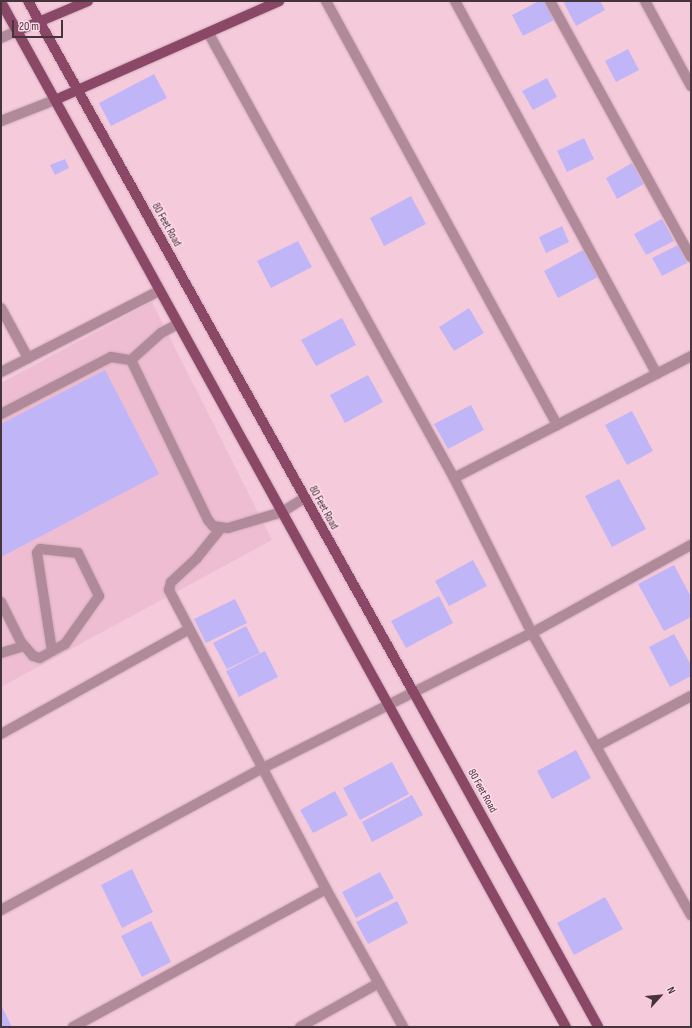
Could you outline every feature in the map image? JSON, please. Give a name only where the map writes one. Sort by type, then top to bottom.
[{"type":"main road","name":"80 Feet Road","points":[[28,1],[414,693],[598,1027]]},
{"type":"main road","points":[[17,31],[88,1]]},
{"type":"main road","points":[[55,100],[209,34],[279,1]]},
{"type":"main road","points":[[1,2],[566,1027]]},
{"type":"street","points":[[326,1],[557,426]]},
{"type":"street","points":[[455,1],[657,374]]},
{"type":"street","points":[[550,1],[691,257]]},
{"type":"street","points":[[645,1],[691,86]]},
{"type":"street","points":[[1,38],[17,31]]},
{"type":"street","points":[[209,34],[454,478],[532,633],[691,915]]},
{"type":"street","points":[[1,121],[55,100]]},
{"type":"street","points":[[1,372],[159,291]]},
{"type":"street","points":[[1,308],[28,358]]},
{"type":"street","points":[[131,360],[161,333],[178,324]]},
{"type":"street","points":[[454,478],[691,356]]},
{"type":"street","points":[[1,414],[111,357],[131,360]]},
{"type":"street","points":[[131,360],[208,520],[213,526],[221,528],[282,512],[304,498]]},
{"type":"street","points":[[221,528],[197,558],[169,584],[174,603],[263,768],[326,890],[403,1027]]},
{"type":"street","points":[[1,910],[263,768],[532,633],[691,545]]},
{"type":"street","points":[[1,602],[24,646],[36,657],[52,651],[65,644],[99,596],[78,553],[40,549],[37,553],[52,651]]},
{"type":"street","points":[[1,734],[188,630]]},
{"type":"street","points":[[1,653],[24,646]]},
{"type":"street","points":[[597,746],[691,697]]},
{"type":"street","points":[[73,1027],[326,890]]},
{"type":"street","points":[[300,1027],[313,1024],[379,983]]},
{"type":"shaded area","points":[[152,302],[272,540],[1,687],[1,383]]},
{"type":"building","points":[[539,1],[545,1],[554,20],[523,36],[512,15]]},
{"type":"building","points":[[568,1],[600,1],[605,10],[576,26],[564,3]]},
{"type":"building","points":[[628,49],[639,70],[616,82],[605,61]]},
{"type":"building","points":[[154,74],[167,98],[111,126],[99,103]]},
{"type":"building","points":[[547,78],[557,97],[533,110],[522,91]]},
{"type":"building","points":[[584,138],[594,159],[567,172],[557,151]]},
{"type":"building","points":[[65,159],[69,168],[55,175],[50,165]]},
{"type":"building","points":[[632,163],[644,184],[617,199],[606,178]]},
{"type":"building","points":[[411,196],[426,224],[384,246],[370,218]]},
{"type":"building","points":[[662,219],[674,241],[646,255],[634,234]]},
{"type":"building","points":[[562,226],[569,242],[546,253],[539,237]]},
{"type":"building","points":[[298,241],[312,267],[271,288],[257,261]]},
{"type":"building","points":[[678,245],[687,263],[662,276],[652,258]]},
{"type":"building","points":[[583,250],[598,277],[558,298],[544,271]]},
{"type":"building","points":[[469,308],[484,333],[454,351],[439,327]]},
{"type":"building","points":[[342,318],[356,345],[316,366],[301,340]]},
{"type":"building","points":[[105,370],[159,474],[1,557],[1,424]]},
{"type":"building","points":[[368,375],[383,402],[345,423],[330,395]]},
{"type":"building","points":[[471,405],[484,430],[448,449],[434,424]]},
{"type":"building","points":[[632,411],[653,451],[627,465],[605,425]]},
{"type":"building","points":[[619,479],[646,529],[612,547],[585,496]]},
{"type":"building","points":[[473,560],[487,586],[449,606],[435,581]]},
{"type":"building","points":[[674,565],[691,597],[691,617],[664,631],[638,584]]},
{"type":"building","points":[[439,596],[453,623],[406,648],[391,621]]},
{"type":"building","points":[[235,599],[247,623],[206,643],[194,619]]},
{"type":"building","points":[[246,626],[260,653],[227,669],[213,643]]},
{"type":"building","points":[[674,634],[691,665],[691,676],[670,687],[649,647]]},
{"type":"building","points":[[265,651],[278,677],[239,697],[226,671]]},
{"type":"building","points":[[576,750],[591,778],[552,799],[537,771]]},
{"type":"building","points":[[392,762],[409,794],[360,820],[343,788]]},
{"type":"building","points":[[335,791],[348,815],[313,833],[300,810]]},
{"type":"building","points":[[412,795],[423,815],[372,842],[362,822]]},
{"type":"building","points":[[132,869],[153,912],[122,928],[101,885]]},
{"type":"building","points":[[380,872],[394,898],[356,918],[342,892]]},
{"type":"building","points":[[605,897],[623,929],[574,955],[557,923]]},
{"type":"building","points":[[397,901],[408,923],[368,944],[356,922]]},
{"type":"building","points":[[151,921],[171,962],[142,977],[121,936]]},
{"type":"building","points":[[1,1005],[12,1027],[1,1027]]}]
